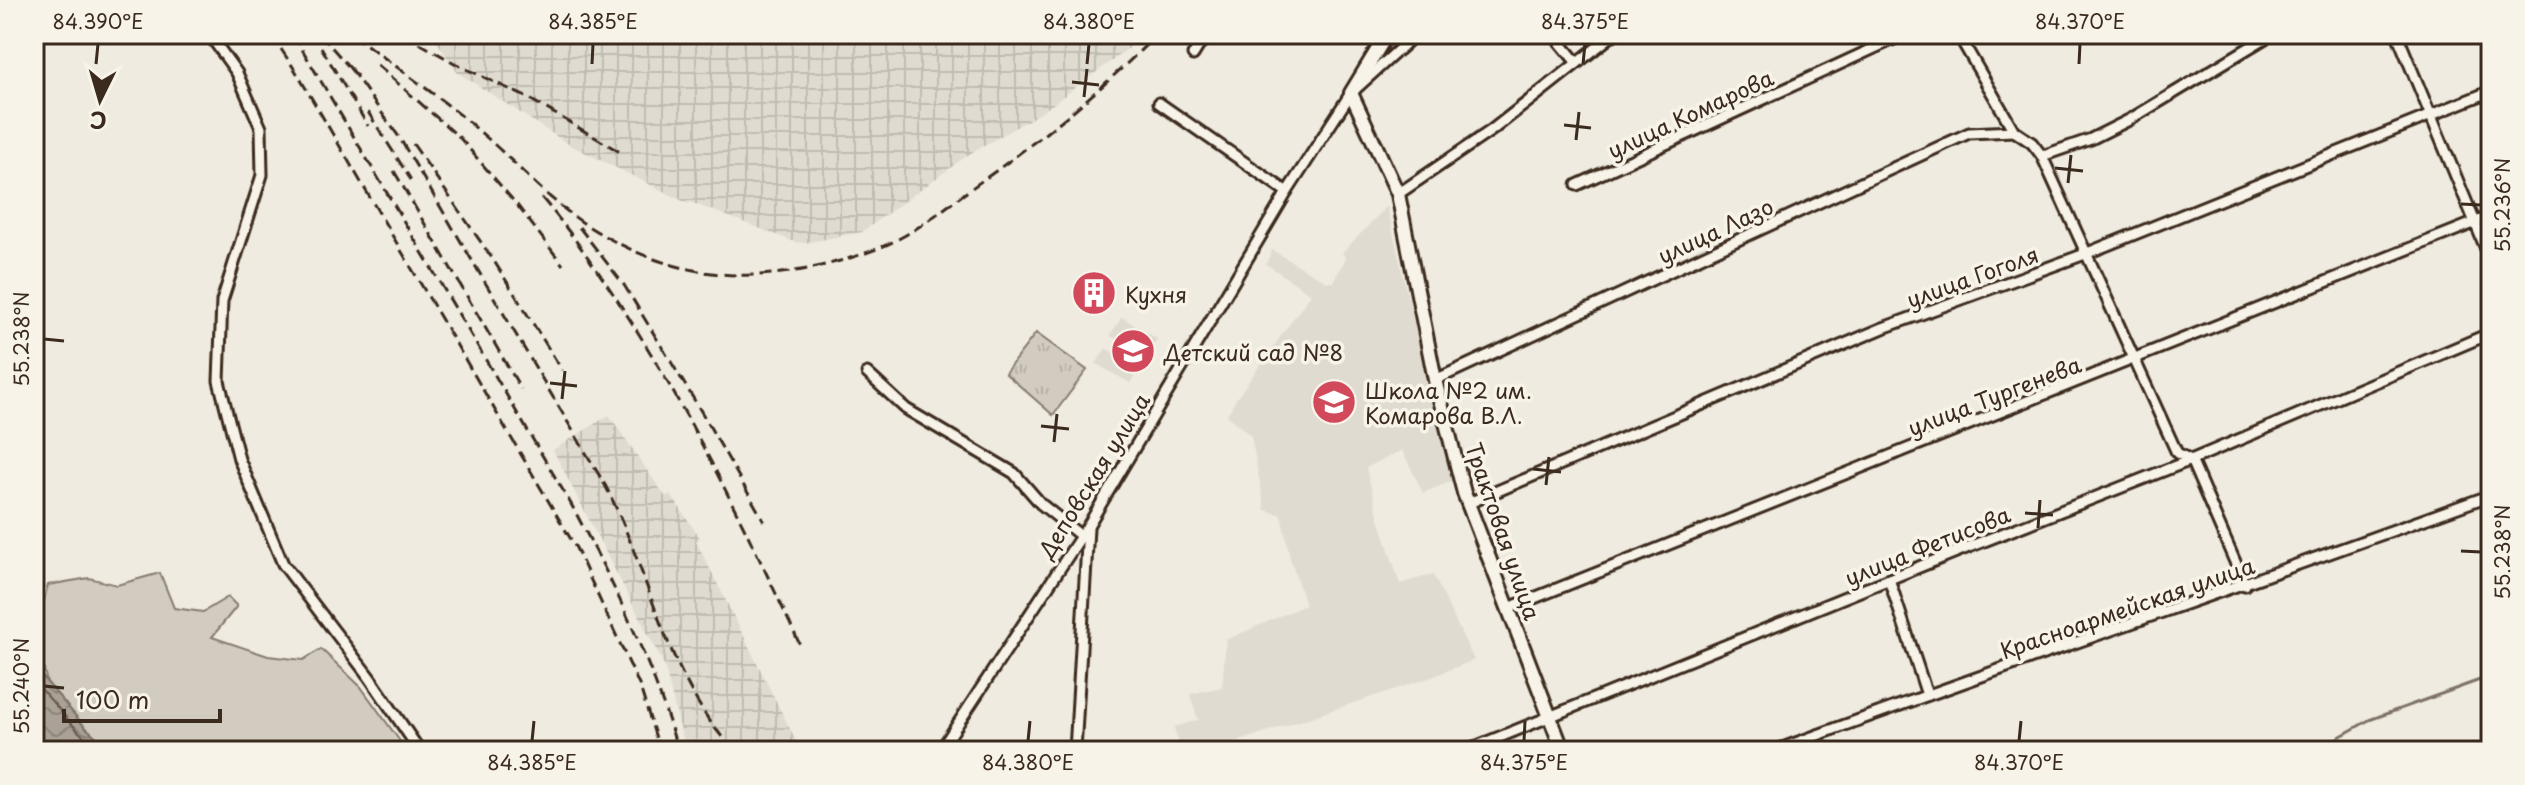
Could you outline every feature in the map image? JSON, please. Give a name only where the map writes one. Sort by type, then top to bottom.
[{"type":"street","points":[[209,34],[237,73],[261,128],[262,175],[222,301],[219,381],[239,459],[283,564],[370,678],[420,751]]},
{"type":"street","points":[[1193,55],[1206,34]]},
{"type":"street","name":"Деповская улица","points":[[940,751],[1089,524],[1287,192],[1387,34]]},
{"type":"street","name":"Деповская улица","points":[[1351,93],[1416,34]]},
{"type":"street","points":[[1553,34],[1577,63]]},
{"type":"street","points":[[1398,194],[1492,130],[1614,34]]},
{"type":"street","name":"улица Комарова","points":[[1577,185],[1905,34]]},
{"type":"street","points":[[1958,34],[2014,131],[2032,143],[2042,156],[2177,453],[2191,460],[2245,585]]},
{"type":"street","points":[[2042,156],[2091,139],[2129,120],[2272,34]]},
{"type":"street","points":[[2397,34],[2491,261]]},
{"type":"street","name":"улица Гоголя","points":[[1469,503],[1883,328],[2085,254],[2491,91]]},
{"type":"street","name":"Трактовая улица","points":[[1351,93],[1398,194],[1435,380],[1469,503],[1563,751]]},
{"type":"street","points":[[1159,103],[1287,192]]},
{"type":"street","name":"улица Лазо","points":[[1435,380],[1969,133],[2014,131]]},
{"type":"street","name":"улица Тургенева","points":[[1509,608],[2491,216]]},
{"type":"street","name":"улица Фетисова","points":[[1465,751],[2191,460],[2491,333]]},
{"type":"street","points":[[867,373],[906,409],[1014,473],[1041,504],[1081,536]]},
{"type":"street","name":"Красноармейская улица","points":[[1774,751],[2491,495]]},
{"type":"street","points":[[1075,751],[1089,524]]},
{"type":"street","points":[[1889,579],[1927,695]]},
{"type":"shaded area","points":[[432,34],[1142,34],[1129,48],[1042,112],[968,155],[862,232],[805,243],[689,204],[570,145],[457,72]]},
{"type":"shaded area","points":[[1387,206],[1427,380],[1454,480],[1423,493],[1402,450],[1366,468],[1400,584],[1433,574],[1474,660],[1233,743],[1232,751],[1180,751],[1174,727],[1198,720],[1190,694],[1222,687],[1226,640],[1305,605],[1281,515],[1265,510],[1251,436],[1227,415],[1311,294],[1266,264],[1272,250],[1327,282],[1333,282],[1346,258],[1342,253]]},
{"type":"shaded area","name":"Детский сад №8","points":[[1122,317],[1157,339],[1130,383],[1096,364],[1106,348],[1115,354],[1122,343],[1110,335]]},
{"type":"shaded area","points":[[609,415],[665,496],[671,495],[700,538],[696,541],[801,751],[686,751],[664,665],[553,450]]},
{"type":"green space","points":[[1036,333],[1087,370],[1053,415],[1005,373]]},
{"type":"green space","points":[[160,573],[174,608],[203,612],[228,597],[237,606],[212,637],[268,656],[303,660],[321,649],[361,687],[407,751],[112,751],[85,727],[47,683],[43,665],[34,661],[34,615],[39,619],[48,585],[89,578],[117,585]]},
{"type":"water","points":[[34,667],[85,727],[112,751],[34,751]]},
{"type":"waterway","points":[[2255,751],[2334,740],[2369,720],[2491,676]]},
{"type":"railway","points":[[271,34],[576,548],[640,687],[660,751]]},
{"type":"railway","points":[[293,34],[571,504],[631,625],[657,687],[678,751]]},
{"type":"railway","points":[[320,34],[357,76]]},
{"type":"railway","points":[[352,34],[454,110],[550,197],[591,228],[651,258],[712,273],[743,275],[774,274],[840,261],[902,237],[1053,127],[1096,92],[1157,34]]},
{"type":"railway","points":[[403,34],[460,66],[528,98],[620,152]]},
{"type":"railway","points":[[441,34],[495,39],[549,34]]},
{"type":"railway","points":[[321,47],[368,126]]},
{"type":"railway","points":[[377,65],[460,138],[563,265]]},
{"type":"railway","points":[[350,68],[399,137],[605,485],[685,680],[707,718],[733,751]]},
{"type":"railway","points":[[368,112],[411,180]]},
{"type":"railway","points":[[413,144],[494,261],[562,370]]},
{"type":"railway","points":[[394,171],[521,389]]},
{"type":"railway","points":[[542,198],[581,248],[653,357],[716,472],[801,647]]},
{"type":"railway","points":[[579,227],[624,285],[764,521]]},
{"type":"place","name":"Кухня","points":[[1094,293]]},
{"type":"place","name":"Детский сад №8","points":[[1133,351]]},
{"type":"place","name":"Школа №2 им. Комарова В.Л.","points":[[1334,402]]}]
